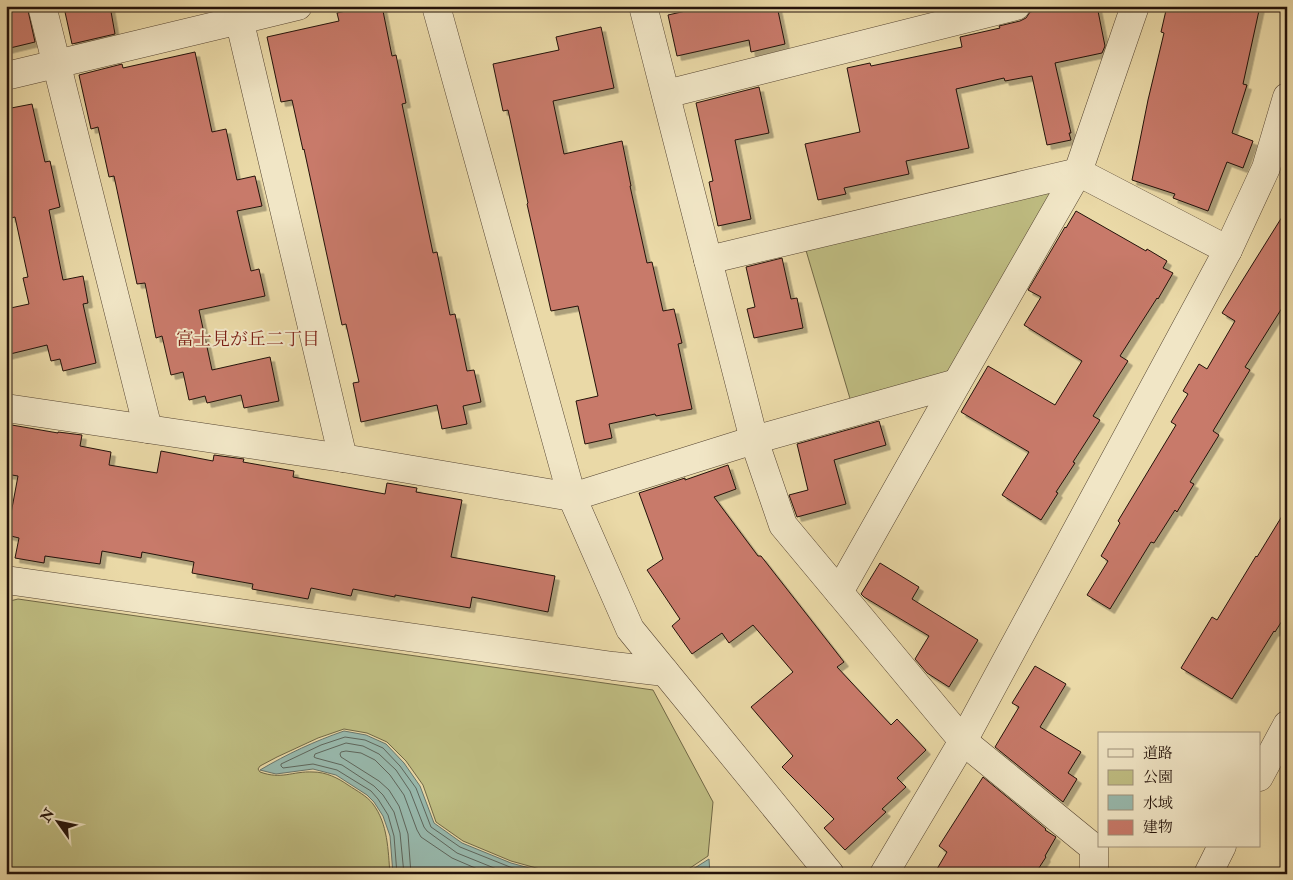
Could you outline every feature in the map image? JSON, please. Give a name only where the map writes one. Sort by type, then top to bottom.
[{"type":"street","points":[[42,6],[148,429]]},
{"type":"street","points":[[6,76],[56,64],[238,13],[298,6]]},
{"type":"street","points":[[436,6],[572,497],[630,629],[830,874]]},
{"type":"street","points":[[643,6],[754,440],[783,525],[963,741],[1094,848],[1094,874]]},
{"type":"street","points":[[666,94],[1016,6]]},
{"type":"street","points":[[839,592],[1078,172],[1135,6]]},
{"type":"street","points":[[238,13],[343,458]]},
{"type":"street","points":[[884,874],[963,741],[1228,250],[1266,168],[1287,97]]},
{"type":"street","points":[[708,260],[1078,172],[1228,250]]},
{"type":"street","points":[[6,408],[343,458],[572,497],[754,440],[957,383]]},
{"type":"street","points":[[6,580],[665,672]]},
{"type":"street","points":[[1260,775],[1287,725]]},
{"type":"street","points":[[1208,874],[1221,848]]},
{"type":"green space","points":[[1078,172],[957,383],[854,412],[802,237]]},
{"type":"green space","points":[[18,599],[653,690],[713,802],[708,856],[681,874],[558,874],[511,861],[463,841],[436,822],[423,785],[406,761],[387,742],[367,733],[344,729],[318,738],[277,757],[258,769],[260,772],[275,775],[306,772],[323,773],[340,780],[365,796],[373,804],[382,820],[389,856],[390,874],[6,874],[6,602]]},
{"type":"water","points":[[344,731],[366,735],[386,744],[404,763],[420,786],[434,823],[462,843],[511,863],[551,874],[393,874],[390,836],[383,816],[367,795],[336,775],[313,769],[276,774],[260,770],[301,748]]},
{"type":"water","points":[[709,859],[710,874],[685,874]]},
{"type":"building","points":[[6,6],[27,6],[35,42],[6,49]]},
{"type":"building","points":[[86,6],[110,6],[115,34],[72,44],[65,12]]},
{"type":"building","points":[[368,6],[382,6],[392,56],[396,55],[406,103],[402,104],[433,253],[437,252],[450,315],[455,314],[467,371],[474,370],[481,402],[463,406],[467,424],[442,429],[437,405],[361,422],[353,383],[359,382],[346,324],[342,325],[292,100],[281,102],[267,37],[339,21],[337,13]]},
{"type":"building","points":[[708,6],[777,6],[785,44],[751,52],[749,40],[677,56],[668,15]]},
{"type":"building","points":[[1058,6],[1097,6],[1105,46],[1102,53],[1055,63],[1071,140],[1047,145],[1032,76],[1005,81],[1004,78],[956,89],[969,148],[906,161],[909,174],[844,188],[846,194],[818,200],[805,144],[860,132],[847,68],[870,63],[871,66],[962,47],[960,37],[1000,28],[999,26],[1026,18],[1030,12]]},
{"type":"building","points":[[1167,6],[1260,6],[1243,84],[1247,85],[1232,133],[1253,141],[1243,168],[1227,162],[1208,211],[1173,198],[1175,194],[1132,180],[1164,33],[1161,32]]},
{"type":"building","points":[[601,27],[614,88],[553,101],[564,154],[622,141],[647,263],[652,262],[663,311],[674,309],[682,343],[678,344],[692,409],[656,416],[655,414],[609,424],[612,438],[585,444],[576,401],[598,396],[578,306],[551,311],[508,110],[503,111],[493,64],[559,50],[556,37]]},
{"type":"building","points":[[195,52],[212,132],[226,129],[237,180],[255,176],[262,206],[237,211],[251,271],[259,269],[265,296],[199,310],[212,370],[270,357],[279,401],[244,408],[241,395],[207,403],[205,396],[189,400],[183,372],[171,375],[162,336],[156,338],[145,283],[137,284],[114,176],[109,177],[98,127],[91,129],[79,75],[122,64],[123,68]]},
{"type":"building","points":[[759,87],[769,133],[735,140],[751,219],[718,226],[709,182],[713,181],[696,103]]},
{"type":"building","points":[[32,104],[45,162],[50,161],[60,207],[49,210],[63,280],[83,276],[88,303],[83,304],[96,363],[63,371],[60,359],[51,361],[47,345],[6,355],[6,309],[29,304],[23,278],[28,277],[15,217],[11,218],[6,194],[6,109]]},
{"type":"building","points":[[1287,209],[1287,300],[1245,367],[1250,370],[1213,431],[1219,435],[1190,482],[1194,484],[1177,512],[1175,510],[1154,543],[1151,542],[1110,609],[1087,595],[1108,561],[1101,556],[1120,523],[1118,521],[1176,425],[1171,422],[1188,394],[1183,391],[1199,364],[1207,369],[1235,321],[1222,313]]},
{"type":"building","points":[[1076,211],[1167,261],[1163,268],[1173,273],[1120,356],[1128,361],[1093,416],[1100,420],[1073,462],[1075,463],[1041,520],[1002,495],[1029,452],[961,412],[988,366],[1055,405],[1082,361],[1024,325],[1041,297],[1028,290]]},
{"type":"building","points":[[782,258],[791,299],[797,298],[803,328],[754,338],[747,309],[755,307],[746,267]]},
{"type":"building","points":[[879,421],[886,445],[834,460],[846,504],[797,517],[789,495],[808,490],[797,444]]},
{"type":"building","points":[[6,424],[82,435],[80,446],[111,452],[109,465],[157,473],[161,451],[213,461],[214,455],[244,459],[243,462],[294,471],[293,477],[385,494],[387,483],[417,488],[416,492],[462,500],[451,557],[555,576],[548,612],[472,597],[470,608],[353,589],[351,596],[311,588],[308,599],[252,589],[253,584],[192,573],[194,562],[142,552],[141,558],[102,551],[100,564],[45,556],[44,563],[15,558],[19,538],[7,535],[18,476],[6,474]]},
{"type":"building","points":[[728,465],[736,489],[714,497],[758,556],[761,556],[844,662],[837,667],[891,725],[897,719],[926,750],[897,778],[906,787],[882,809],[886,812],[845,850],[824,828],[834,819],[782,767],[793,756],[751,707],[793,672],[753,625],[729,643],[722,633],[692,654],[672,626],[680,619],[647,570],[663,559],[639,493]]},
{"type":"building","points":[[1287,508],[1287,613],[1232,699],[1181,668],[1212,617],[1217,620]]},
{"type":"building","points":[[880,563],[919,587],[912,599],[978,640],[949,687],[927,673],[915,659],[929,636],[861,594]]},
{"type":"building","points":[[1035,666],[1066,684],[1040,727],[1081,752],[1068,773],[1077,779],[1063,802],[995,747],[1019,707],[1012,703]]},
{"type":"building","points":[[983,777],[1045,830],[1056,837],[1035,874],[934,874],[947,852],[939,846]]},
{"type":"district","name":"富士見が丘二丁目","points":[[248,339]]}]
